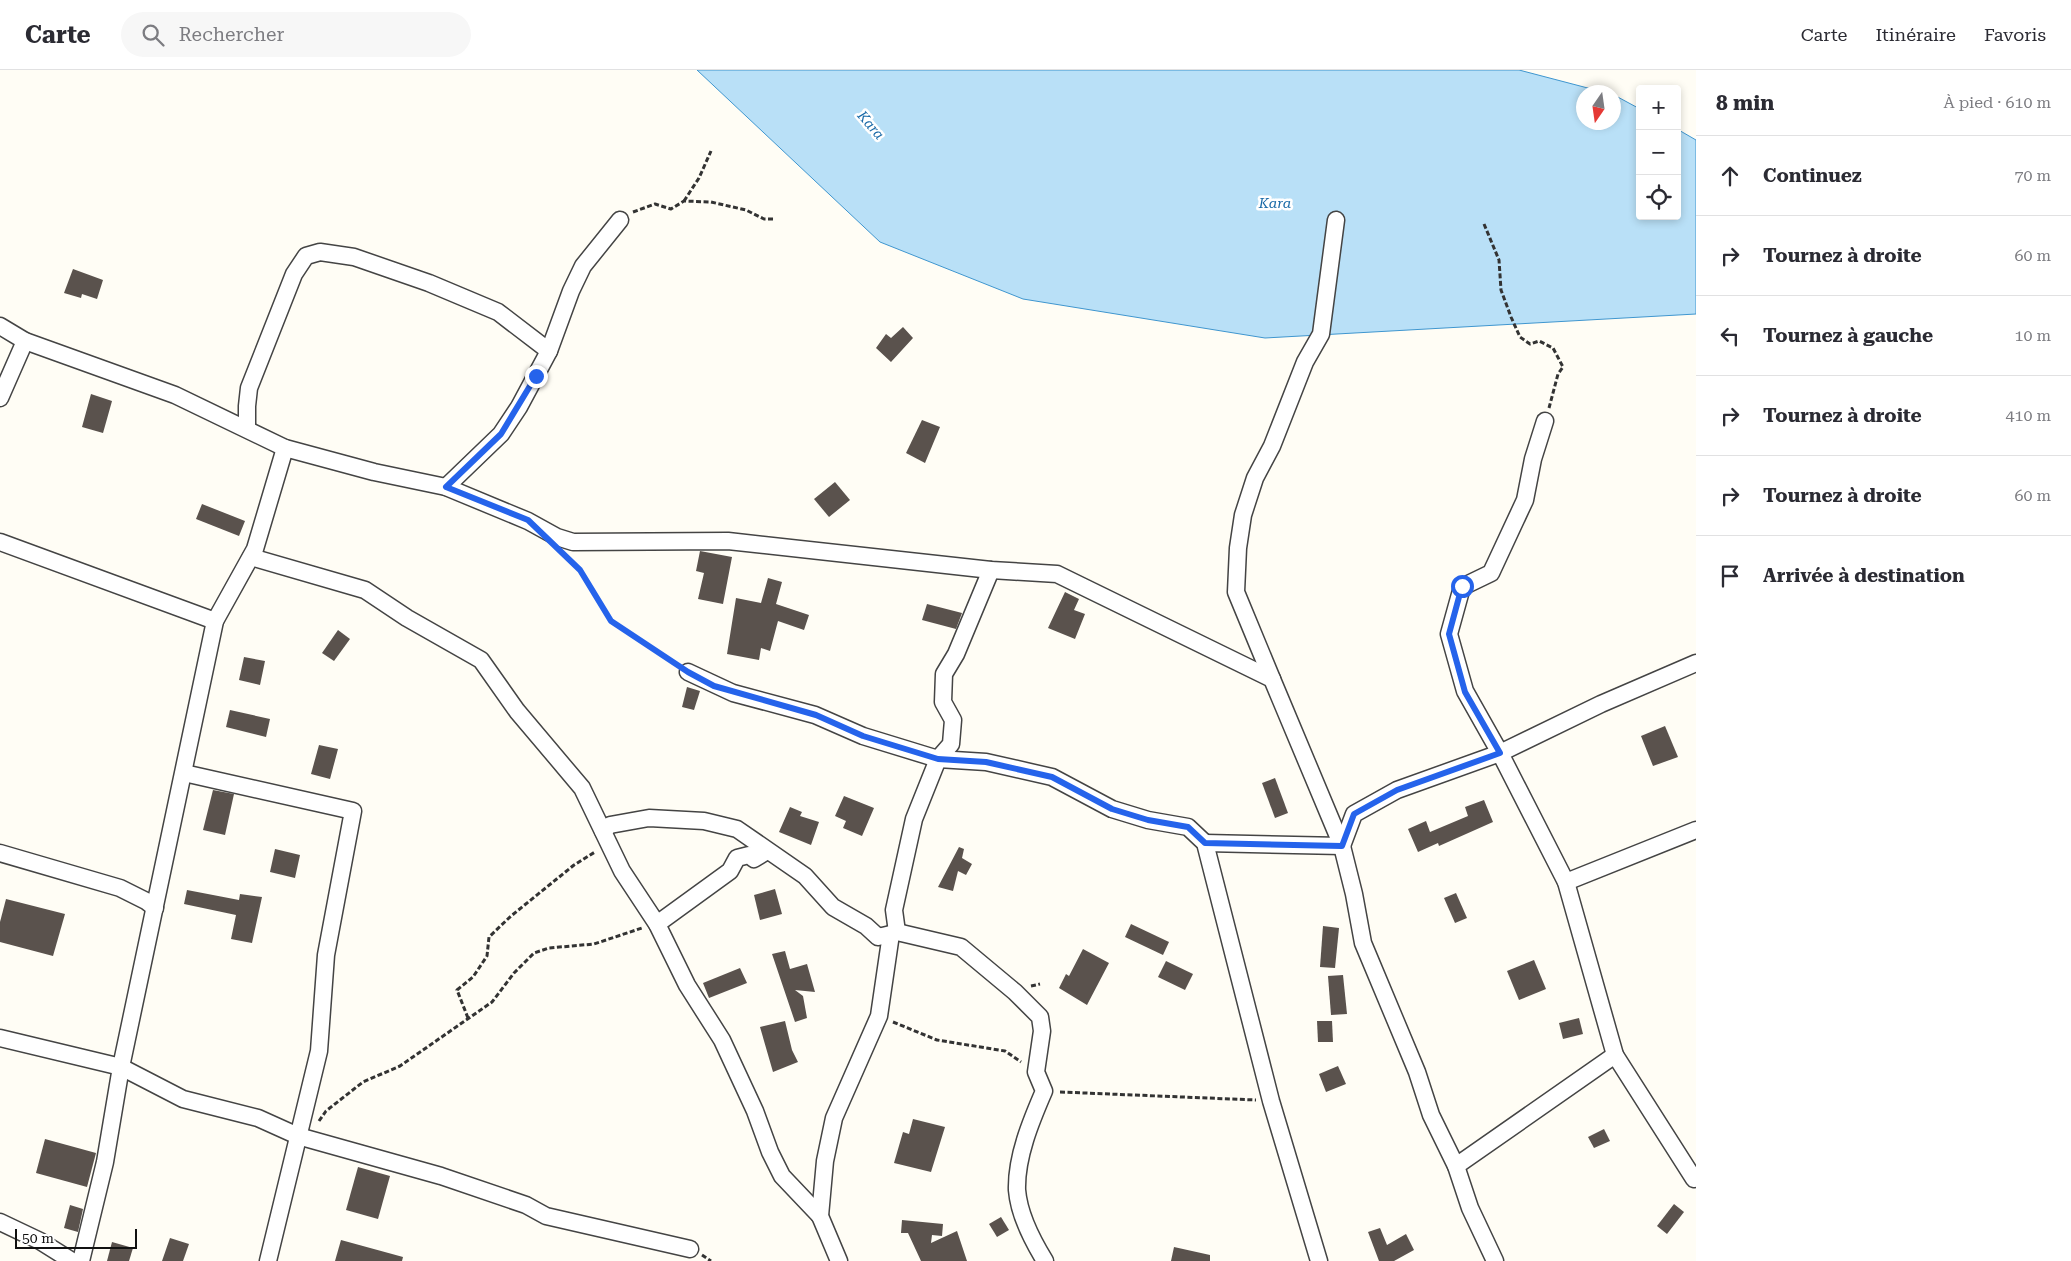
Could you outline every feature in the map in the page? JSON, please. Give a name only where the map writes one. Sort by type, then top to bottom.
[{"type":"street","points":[[446,487],[501,434],[519,407],[549,351],[570,291],[583,266],[620,220]]},
{"type":"street","points":[[1336,220],[1321,334],[1305,362],[1272,446],[1255,478],[1243,514],[1238,548],[1236,592],[1342,846],[1363,943],[1417,1072],[1431,1115],[1456,1166],[1470,1208],[1495,1261]]},
{"type":"street","points":[[247,428],[249,388],[274,323],[298,268],[306,256],[320,252],[364,260],[428,283],[498,312],[549,351]]},
{"type":"street","points":[[0,326],[25,341],[175,395],[247,428],[285,448],[374,472],[446,487],[528,520],[557,537],[572,542],[728,542],[991,570],[1057,574],[1272,679]]},
{"type":"street","points":[[0,398],[25,341]]},
{"type":"street","points":[[1545,421],[1533,459],[1525,500],[1491,572],[1462,586],[1449,634],[1465,692],[1500,753],[1566,882],[1615,1055],[1694,1179]]},
{"type":"street","points":[[81,1261],[104,1162],[121,1067],[215,621],[251,557],[285,448]]},
{"type":"street","points":[[0,542],[215,621]]},
{"type":"street","points":[[251,557],[365,590],[407,618],[482,660],[517,711],[582,788],[622,871],[657,924],[687,985],[722,1040],[755,1111],[770,1152],[782,1176],[820,1216],[839,1261]]},
{"type":"street","points":[[820,1216],[825,1161],[834,1118],[879,1016],[894,933],[894,910],[914,820],[938,759],[951,744],[952,720],[943,702],[944,674],[956,654],[991,570]]},
{"type":"street","points":[[1342,846],[1354,814],[1397,790],[1500,753],[1601,704],[1696,663]]},
{"type":"street","points":[[688,672],[733,693],[816,715],[863,736],[938,759],[986,762],[1052,777],[1112,809],[1148,820],[1188,827],[1205,843],[1271,1101],[1319,1261]]},
{"type":"street","points":[[184,773],[353,811],[326,955],[319,1051],[268,1261]]},
{"type":"street","points":[[604,831],[610,825],[650,818],[704,821],[737,829],[805,876],[833,907],[866,926],[878,937],[894,933],[960,947],[1015,992],[1040,1017],[1042,1031],[1036,1072],[1044,1091],[1028,1130],[1017,1190],[1029,1235],[1045,1261]]},
{"type":"street","points":[[1566,882],[1696,830]]},
{"type":"street","points":[[1205,843],[1342,846]]},
{"type":"street","points":[[657,924],[730,872],[736,858],[749,855],[754,859],[767,851]]},
{"type":"street","points":[[0,853],[120,888],[146,900],[155,908]]},
{"type":"street","points":[[0,1038],[121,1067],[183,1099],[258,1118],[298,1136],[441,1176],[526,1205],[546,1216],[690,1249]]},
{"type":"street","points":[[1456,1166],[1615,1055]]},
{"type":"street","points":[[0,1222],[40,1240],[72,1261]]},
{"type":"path","points":[[620,220],[642,207],[655,204],[671,209],[684,201],[699,178],[711,151]]},
{"type":"path","points":[[684,201],[711,202],[746,210],[764,218],[775,219]]},
{"type":"path","points":[[1484,224],[1499,260],[1501,290],[1520,337],[1530,344],[1539,341],[1553,348],[1563,367],[1558,374],[1545,421]]},
{"type":"path","points":[[560,551],[580,570],[611,621],[688,672]]},
{"type":"path","points":[[468,1018],[457,990],[473,977],[487,956],[489,937],[511,916],[574,865],[600,849],[604,831]]},
{"type":"path","points":[[298,1136],[318,1122],[326,1111],[362,1082],[400,1066],[433,1045],[492,1002],[514,973],[534,952],[549,948],[594,944],[657,924]]},
{"type":"path","points":[[879,1016],[937,1040],[1005,1051],[1036,1072]]},
{"type":"path","points":[[1044,1091],[1271,1101]]},
{"type":"water","name":"Kara","points":[[697,70],[1519,70],[1576,85],[1576,130],[1621,130],[1621,99],[1636,107],[1636,220],[1681,220],[1681,131],[1696,140],[1696,314],[1265,338],[1023,299],[880,242]]},
{"type":"building","points":[[73,269],[103,280],[97,299],[82,294],[81,298],[64,293]]},
{"type":"building","points":[[903,327],[913,338],[891,362],[876,348],[886,334],[891,338]]},
{"type":"building","points":[[91,394],[112,401],[103,433],[82,427]]},
{"type":"building","points":[[922,420],[940,427],[925,463],[906,453]]},
{"type":"building","points":[[835,482],[850,500],[829,517],[814,499]]},
{"type":"building","points":[[202,504],[245,521],[239,536],[196,519]]},
{"type":"building","points":[[700,551],[732,557],[723,604],[698,599],[704,573],[696,571]]},
{"type":"building","points":[[768,578],[782,582],[776,604],[809,615],[804,630],[778,621],[770,651],[761,648],[759,660],[727,654],[736,598],[761,603]]},
{"type":"building","points":[[1065,592],[1079,599],[1074,610],[1085,614],[1075,639],[1048,628]]},
{"type":"building","points":[[927,604],[962,613],[956,629],[922,620]]},
{"type":"building","points":[[338,630],[350,639],[334,661],[322,653]]},
{"type":"building","points":[[244,657],[265,661],[260,685],[239,680]]},
{"type":"building","points":[[687,687],[700,691],[694,710],[682,707]]},
{"type":"building","points":[[230,710],[270,719],[266,737],[226,727]]},
{"type":"building","points":[[1665,726],[1678,757],[1653,766],[1641,736]]},
{"type":"building","points":[[319,745],[338,749],[330,779],[311,774]]},
{"type":"building","points":[[1275,778],[1288,813],[1275,818],[1262,783]]},
{"type":"building","points":[[213,790],[234,794],[225,835],[203,830]]},
{"type":"building","points":[[844,796],[874,808],[862,836],[843,828],[846,821],[835,816]]},
{"type":"building","points":[[1484,800],[1493,822],[1439,846],[1438,843],[1418,852],[1408,829],[1426,821],[1430,832],[1468,816],[1465,807]]},
{"type":"building","points":[[790,807],[802,812],[800,816],[819,822],[811,845],[779,832]]},
{"type":"building","points":[[959,847],[964,849],[962,858],[972,864],[966,875],[958,871],[953,891],[938,887]]},
{"type":"building","points":[[275,849],[300,855],[295,878],[270,872]]},
{"type":"building","points":[[775,889],[782,914],[760,920],[754,895]]},
{"type":"building","points":[[187,890],[239,900],[240,894],[262,897],[252,943],[231,939],[236,915],[184,904]]},
{"type":"building","points":[[1456,893],[1467,918],[1455,923],[1444,898]]},
{"type":"building","points":[[6,899],[65,914],[53,956],[0,942],[0,922]]},
{"type":"building","points":[[1131,924],[1169,942],[1163,955],[1125,937]]},
{"type":"building","points":[[1323,926],[1339,928],[1335,968],[1320,967]]},
{"type":"building","points":[[1083,949],[1109,963],[1087,1005],[1059,988],[1066,974],[1069,976]]},
{"type":"building","points":[[785,951],[790,969],[807,964],[815,992],[795,990],[803,996],[807,1018],[795,1022],[772,954]]},
{"type":"building","points":[[1534,960],[1546,989],[1519,1000],[1507,971]]},
{"type":"building","points":[[1166,961],[1193,974],[1185,990],[1158,977]]},
{"type":"building","points":[[740,968],[747,983],[709,998],[703,983]]},
{"type":"building","points":[[1343,975],[1347,1014],[1331,1015],[1328,976]]},
{"type":"building","points":[[1579,1018],[1583,1034],[1563,1039],[1559,1023]]},
{"type":"building","points":[[785,1021],[792,1050],[798,1062],[773,1072],[760,1027]]},
{"type":"building","points":[[1317,1021],[1332,1021],[1333,1042],[1318,1042]]},
{"type":"building","points":[[1338,1066],[1346,1084],[1326,1092],[1319,1074]]},
{"type":"building","points":[[913,1119],[945,1127],[931,1172],[894,1163],[903,1132],[909,1134]]},
{"type":"building","points":[[1604,1129],[1610,1141],[1594,1148],[1588,1137]]},
{"type":"building","points":[[45,1139],[96,1153],[87,1187],[36,1173]]},
{"type":"building","points":[[358,1167],[390,1176],[378,1219],[346,1210]]},
{"type":"building","points":[[1674,1204],[1684,1212],[1667,1234],[1657,1226]]},
{"type":"building","points":[[70,1205],[83,1209],[78,1232],[64,1228]]},
{"type":"building","points":[[1001,1217],[1009,1230],[997,1237],[989,1224]]},
{"type":"building","points":[[902,1220],[943,1224],[942,1236],[932,1235],[931,1243],[957,1231],[967,1261],[921,1261],[908,1233],[901,1233]]},
{"type":"building","points":[[1380,1228],[1387,1245],[1406,1234],[1414,1250],[1394,1261],[1379,1261],[1368,1232]]},
{"type":"building","points":[[170,1238],[189,1244],[183,1261],[162,1261]]},
{"type":"building","points":[[341,1240],[403,1257],[402,1261],[335,1261]]},
{"type":"building","points":[[112,1242],[133,1248],[129,1261],[107,1261]]},
{"type":"building","points":[[1174,1247],[1210,1255],[1210,1261],[1171,1261]]},
{"type":"route","points":[[536,376],[501,434],[446,487],[528,520],[580,570],[611,621],[688,672],[714,686],[733,693],[816,715],[863,736],[938,759],[986,762],[1052,777],[1112,809],[1148,820],[1188,827],[1205,843],[1342,846],[1354,814],[1397,790],[1500,753],[1465,692],[1449,634],[1462,586]]}]
